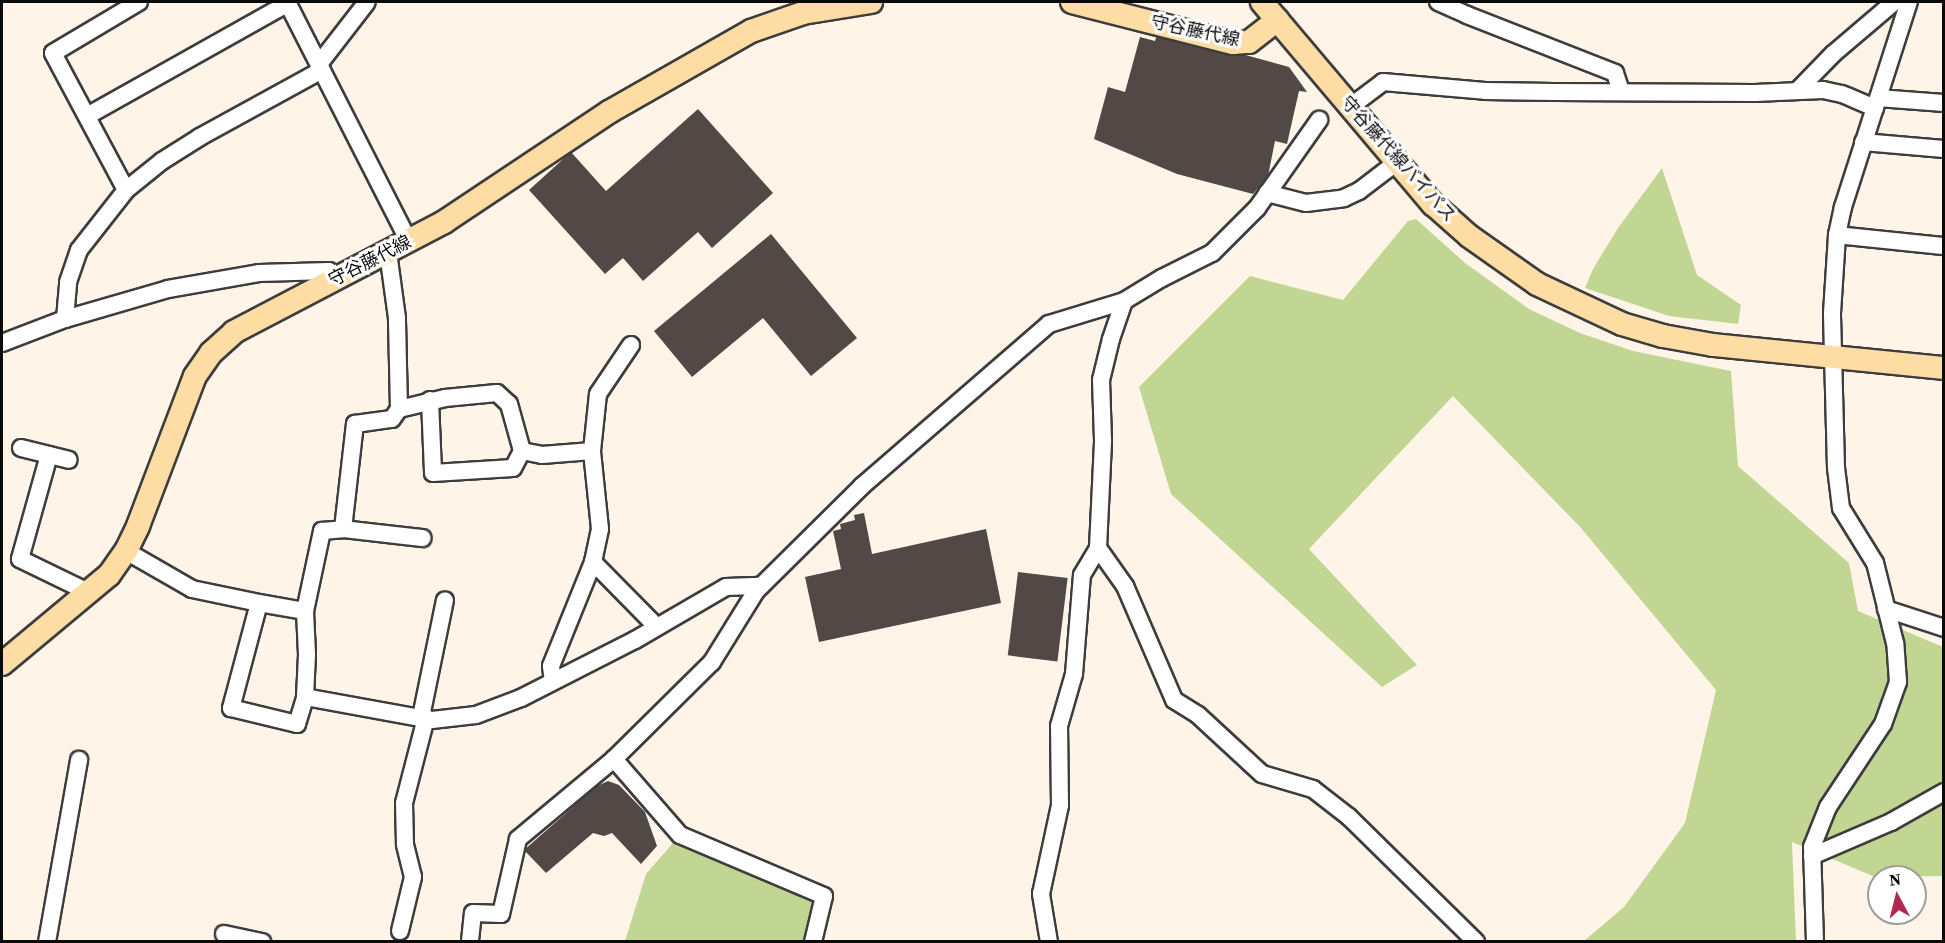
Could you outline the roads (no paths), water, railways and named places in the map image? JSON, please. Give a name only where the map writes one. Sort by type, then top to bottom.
[{"type":"main road","name":"守谷藤代線","points":[[2,664],[90,593],[109,575],[126,551],[159,477],[179,414],[195,376],[211,353],[234,332],[444,222],[609,112],[751,31],[802,13],[871,2]]},
{"type":"main road","name":"守谷藤代線","points":[[1072,2],[1233,43],[1248,42],[1277,20]]},
{"type":"main road","name":"守谷藤代線バイパス","points":[[1262,2],[1433,204],[1469,236],[1537,284],[1622,324],[1664,336],[1713,345],[1833,358]]},
{"type":"main road","points":[[1833,358],[1944,368]]},
{"type":"street","points":[[126,190],[53,53],[139,2]]},
{"type":"street","points":[[87,116],[287,2],[409,241]]},
{"type":"street","points":[[65,319],[68,282],[79,250],[126,190],[162,161],[320,67],[367,2]]},
{"type":"street","points":[[1438,2],[1615,73],[1621,92]]},
{"type":"street","points":[[1799,89],[1833,54],[1894,2]]},
{"type":"street","points":[[1815,942],[1812,847],[1828,807],[1883,724],[1898,682],[1895,643],[1875,563],[1841,508],[1836,468],[1832,313],[1837,235],[1863,142],[1909,2]]},
{"type":"street","points":[[1350,107],[1383,82],[1485,91],[1755,93],[1799,89],[1823,90],[1876,103],[1944,103]]},
{"type":"street","points":[[470,941],[473,913],[501,914],[518,839],[614,759],[712,662],[761,586],[862,486],[1049,324],[1124,301],[1162,278],[1212,253],[1257,208],[1319,120]]},
{"type":"street","points":[[1863,142],[1944,149]]},
{"type":"street","points":[[1267,193],[1306,203],[1325,203],[1359,191],[1397,162]]},
{"type":"street","points":[[1837,235],[1944,246]]},
{"type":"street","points":[[343,529],[355,424],[392,419],[399,409],[397,318],[388,252]]},
{"type":"street","points":[[2,343],[65,319],[168,289],[259,273],[329,271],[338,278]]},
{"type":"street","points":[[1049,942],[1041,894],[1060,805],[1059,726],[1074,674],[1082,575],[1098,548],[1103,440],[1101,380],[1111,339],[1124,301]]},
{"type":"street","points":[[553,681],[551,666],[593,562],[600,529],[592,451],[598,394],[631,345]]},
{"type":"street","points":[[399,409],[430,400],[497,393],[509,404],[522,451],[513,468],[433,473],[430,400]]},
{"type":"street","points":[[21,448],[69,460]]},
{"type":"street","points":[[522,451],[542,455],[592,451]]},
{"type":"street","points":[[49,455],[20,559],[90,593]]},
{"type":"street","points":[[259,603],[231,708],[297,724],[305,697],[307,654],[305,611],[322,531],[343,529],[422,538]]},
{"type":"street","points":[[1098,548],[1125,586],[1174,700],[1198,715],[1262,774],[1313,789],[1349,817],[1476,942]]},
{"type":"street","points":[[126,551],[192,589],[305,611]]},
{"type":"street","points":[[593,562],[657,627]]},
{"type":"street","points":[[305,697],[424,718],[476,715],[521,698],[657,627],[726,587],[761,586]]},
{"type":"street","points":[[400,931],[413,877],[405,844],[404,803],[424,718],[445,600]]},
{"type":"street","points":[[1886,609],[1944,628]]},
{"type":"street","points":[[614,759],[680,835],[824,896],[813,942]]},
{"type":"street","points":[[47,942],[79,760]]},
{"type":"street","points":[[1812,856],[1891,822],[1944,792]]},
{"type":"street","points":[[224,934],[262,942]]}]
